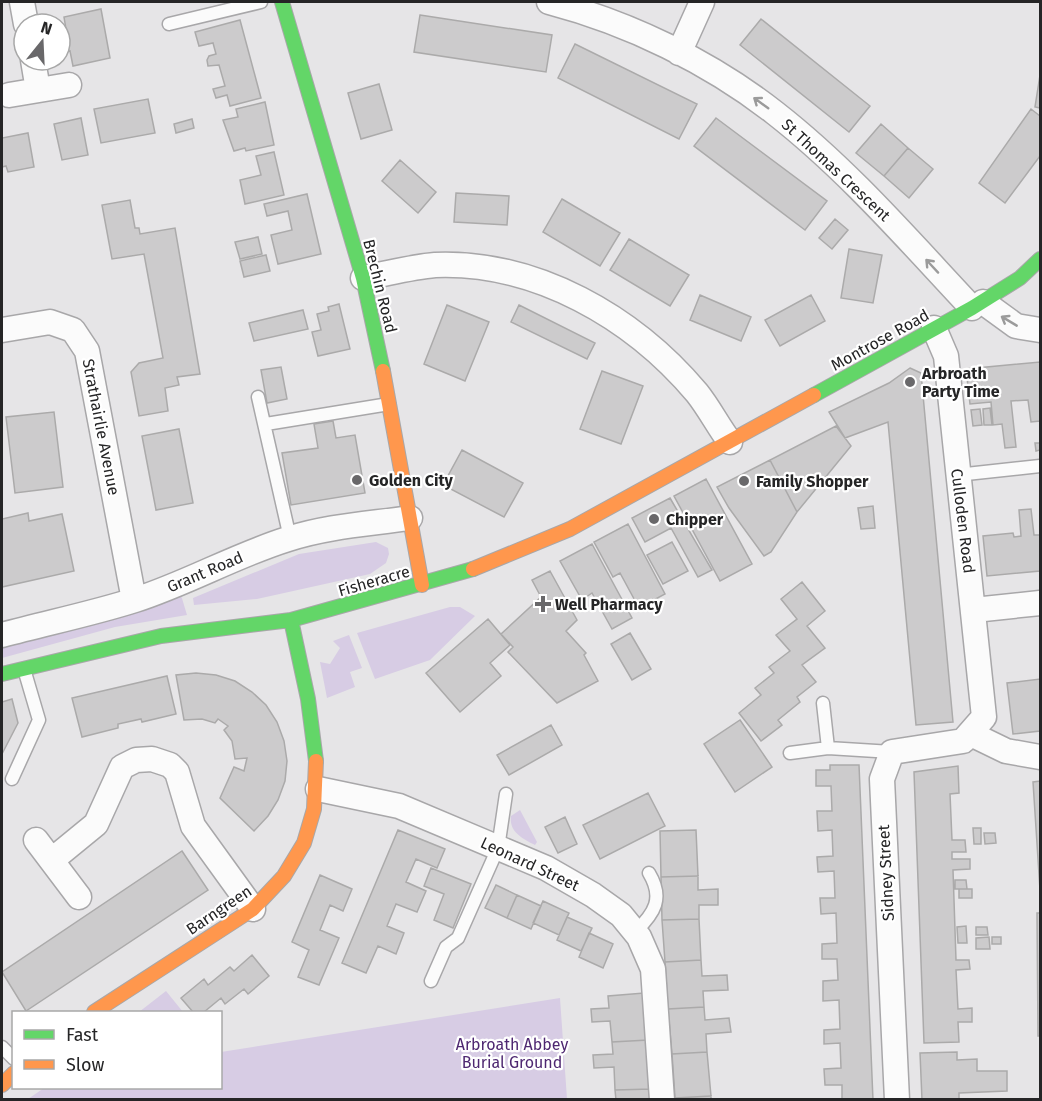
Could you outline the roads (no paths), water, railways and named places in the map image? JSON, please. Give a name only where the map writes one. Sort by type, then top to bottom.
[{"type":"street","name":"Brechin Road","points":[[282,2],[363,278],[390,403],[422,585]]},
{"type":"street","name":"St Thomas Crescent","points":[[549,2],[617,24],[679,53],[736,85],[816,147],[978,305],[1016,326],[1041,330]]},
{"type":"street","points":[[679,53],[702,2]]},
{"type":"street","points":[[35,72],[38,90]]},
{"type":"street","points":[[9,95],[69,86]]},
{"type":"street","name":"Montrose Road","points":[[730,442],[978,305],[1020,278],[1041,259]]},
{"type":"street","points":[[363,278],[434,266],[502,269],[558,288],[595,308],[637,337],[670,365],[698,394],[730,442]]},
{"type":"street","name":"Strathairlie Avenue","points":[[2,330],[50,322],[73,330],[87,351],[134,600]]},
{"type":"street","name":"Culloden Road","points":[[934,328],[946,356],[957,475],[974,610],[978,725]]},
{"type":"street","name":"Fisheracre","points":[[2,674],[161,636],[291,620],[478,568],[570,529],[730,442]]},
{"type":"street","name":"Grant Road","points":[[2,635],[134,600],[190,581],[259,549],[290,538],[334,527],[410,518]]},
{"type":"street","points":[[974,610],[1041,603]]},
{"type":"street","name":"Barngreen","points":[[96,1011],[253,909],[274,891],[292,867],[306,840],[316,812],[319,760],[291,620]]},
{"type":"street","points":[[892,752],[963,741],[978,725],[1005,751],[1041,756]]},
{"type":"street","name":"Sidney Street","points":[[892,752],[882,778],[897,1100]]},
{"type":"street","points":[[52,860],[96,824],[122,767],[136,760],[152,759],[170,765],[177,772],[193,826],[253,909]]},
{"type":"street","name":"Leonard Street","points":[[318,789],[399,807],[498,848],[546,868],[593,895],[621,915],[635,932],[653,969],[662,1100]]},
{"type":"street","points":[[36,840],[79,897]]},
{"type":"lane","points":[[169,24],[261,2]]},
{"type":"lane","points":[[258,397],[266,424],[290,538]]},
{"type":"lane","points":[[266,424],[390,403]]},
{"type":"lane","points":[[957,475],[1041,466]]},
{"type":"lane","points":[[12,779],[39,720],[24,668]]},
{"type":"lane","points":[[823,703],[828,748]]},
{"type":"lane","points":[[790,753],[828,748],[892,752]]},
{"type":"lane","points":[[431,981],[446,947],[458,938],[498,848],[506,794]]},
{"type":"lane","points":[[635,932],[655,907],[657,886],[649,873]]},
{"type":"place","name":"Arbroath Party Time","points":[[910,382]]},
{"type":"place","name":"Golden City","points":[[357,480]]},
{"type":"place","name":"Family Shopper","points":[[744,481]]},
{"type":"place","name":"Chipper","points":[[654,519]]},
{"type":"place","name":"Well Pharmacy","points":[[543,604]]},
{"type":"park label","name":"Arbroath Abbey Burial Ground","points":[[512,1053]]}]
